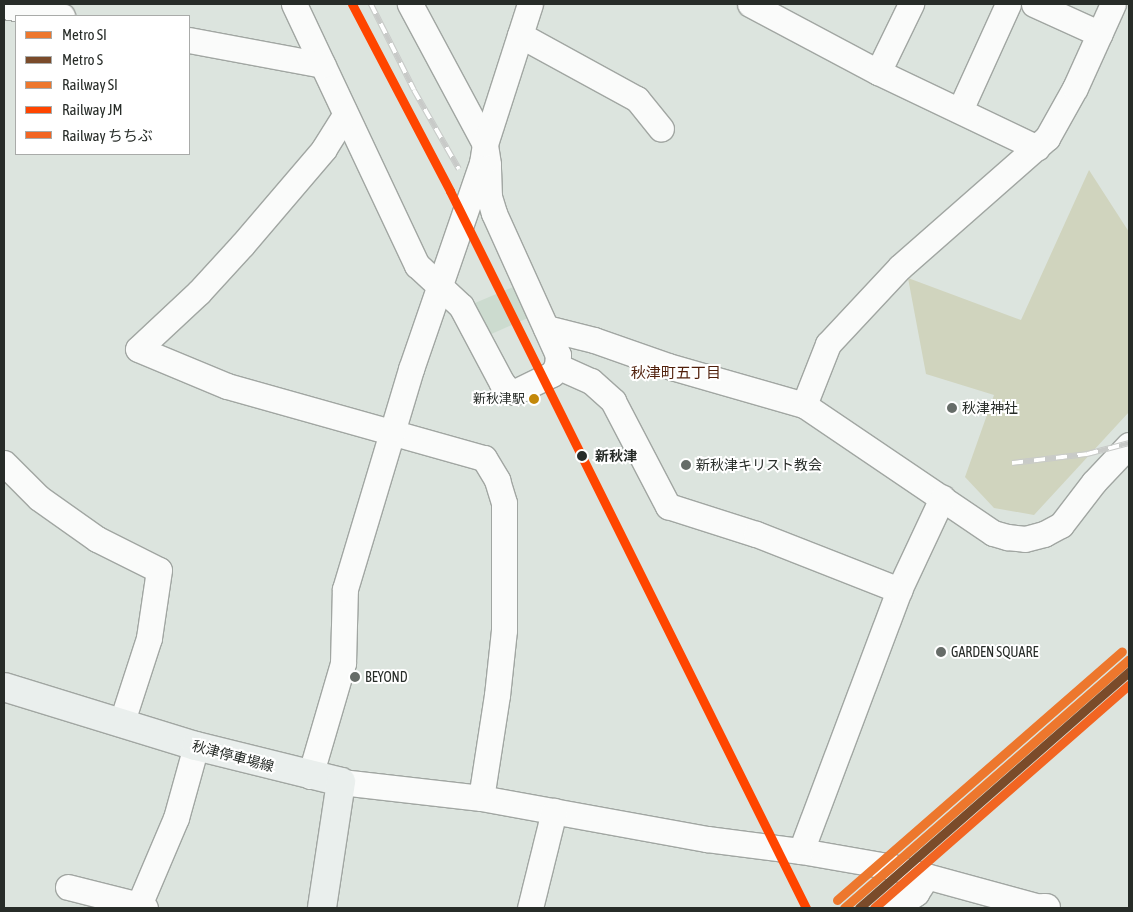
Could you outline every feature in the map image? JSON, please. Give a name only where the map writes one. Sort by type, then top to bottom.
[{"type":"main road","name":"秋津停車場線","points":[[4,688],[196,746],[310,776],[341,782]]},
{"type":"main road","points":[[322,908],[341,782]]},
{"type":"street","points":[[294,4],[409,251],[417,265],[462,308],[502,384],[508,390],[515,392],[552,374],[558,366],[558,355],[494,213],[489,197],[485,144],[410,4]]},
{"type":"street","points":[[310,776],[343,663],[345,589],[392,431],[439,285],[482,163],[485,144],[530,4]]},
{"type":"street","points":[[750,4],[878,72],[1037,148]]},
{"type":"street","points":[[878,72],[911,4]]},
{"type":"street","points":[[960,110],[1008,4]]},
{"type":"street","points":[[1034,4],[1100,34]]},
{"type":"street","points":[[804,405],[828,344],[900,267],[1047,138],[1114,4]]},
{"type":"street","points":[[4,6],[56,15]]},
{"type":"street","points":[[520,35],[636,100],[661,129]]},
{"type":"street","points":[[190,40],[322,65]]},
{"type":"street","points":[[345,115],[324,149],[242,245],[199,292],[138,349],[227,386],[484,458],[497,480],[504,503],[504,630],[497,695],[481,798]]},
{"type":"street","points":[[546,328],[594,340],[668,366],[804,405],[993,533],[1006,537],[1025,539],[1044,534],[1061,525],[1094,482],[1129,444]]},
{"type":"street","points":[[558,366],[591,382],[613,401],[668,506],[762,537],[899,590]]},
{"type":"street","points":[[4,463],[39,498],[97,539],[159,570],[149,638],[121,724]]},
{"type":"street","points":[[793,850],[899,590],[942,498]]},
{"type":"street","points":[[68,887],[142,907],[176,818],[196,746]]},
{"type":"street","points":[[341,782],[481,798],[708,839],[793,850],[892,867],[1044,908]]},
{"type":"street","points":[[530,908],[554,811]]},
{"type":"street","points":[[894,908],[916,893],[927,876]]},
{"type":"shaded area","points":[[1089,170],[1129,232],[1129,412],[1034,515],[994,508],[965,477],[994,395],[926,374],[908,278],[1021,320]]},
{"type":"shaded area","points":[[525,282],[539,313],[480,339],[463,308]]},
{"type":"railway","points":[[371,4],[414,90],[459,169]]},
{"type":"railway","points":[[1012,463],[1087,454],[1129,443]]},
{"type":"metro line","name":"SI","points":[[844,908],[1129,659]]},
{"type":"metro line","name":"S","points":[[859,908],[1129,672]]},
{"type":"rail line","name":"JM","points":[[352,4],[450,191],[806,908]]},
{"type":"rail line","name":"SI","points":[[837,900],[1122,651]]},
{"type":"rail line","name":"ちちぶ","points":[[874,908],[1129,685]]},
{"type":"place","name":"新秋津駅","points":[[534,399]]},
{"type":"place","name":"秋津神社","points":[[952,408]]},
{"type":"place","name":"新秋津","points":[[582,456]]},
{"type":"place","name":"新秋津キリスト教会","points":[[686,465]]},
{"type":"place","name":"GARDEN SQUARE","points":[[941,652]]},
{"type":"place","name":"BEYOND","points":[[355,677]]},
{"type":"district","name":"秋津町五丁目","points":[[676,373]]}]
